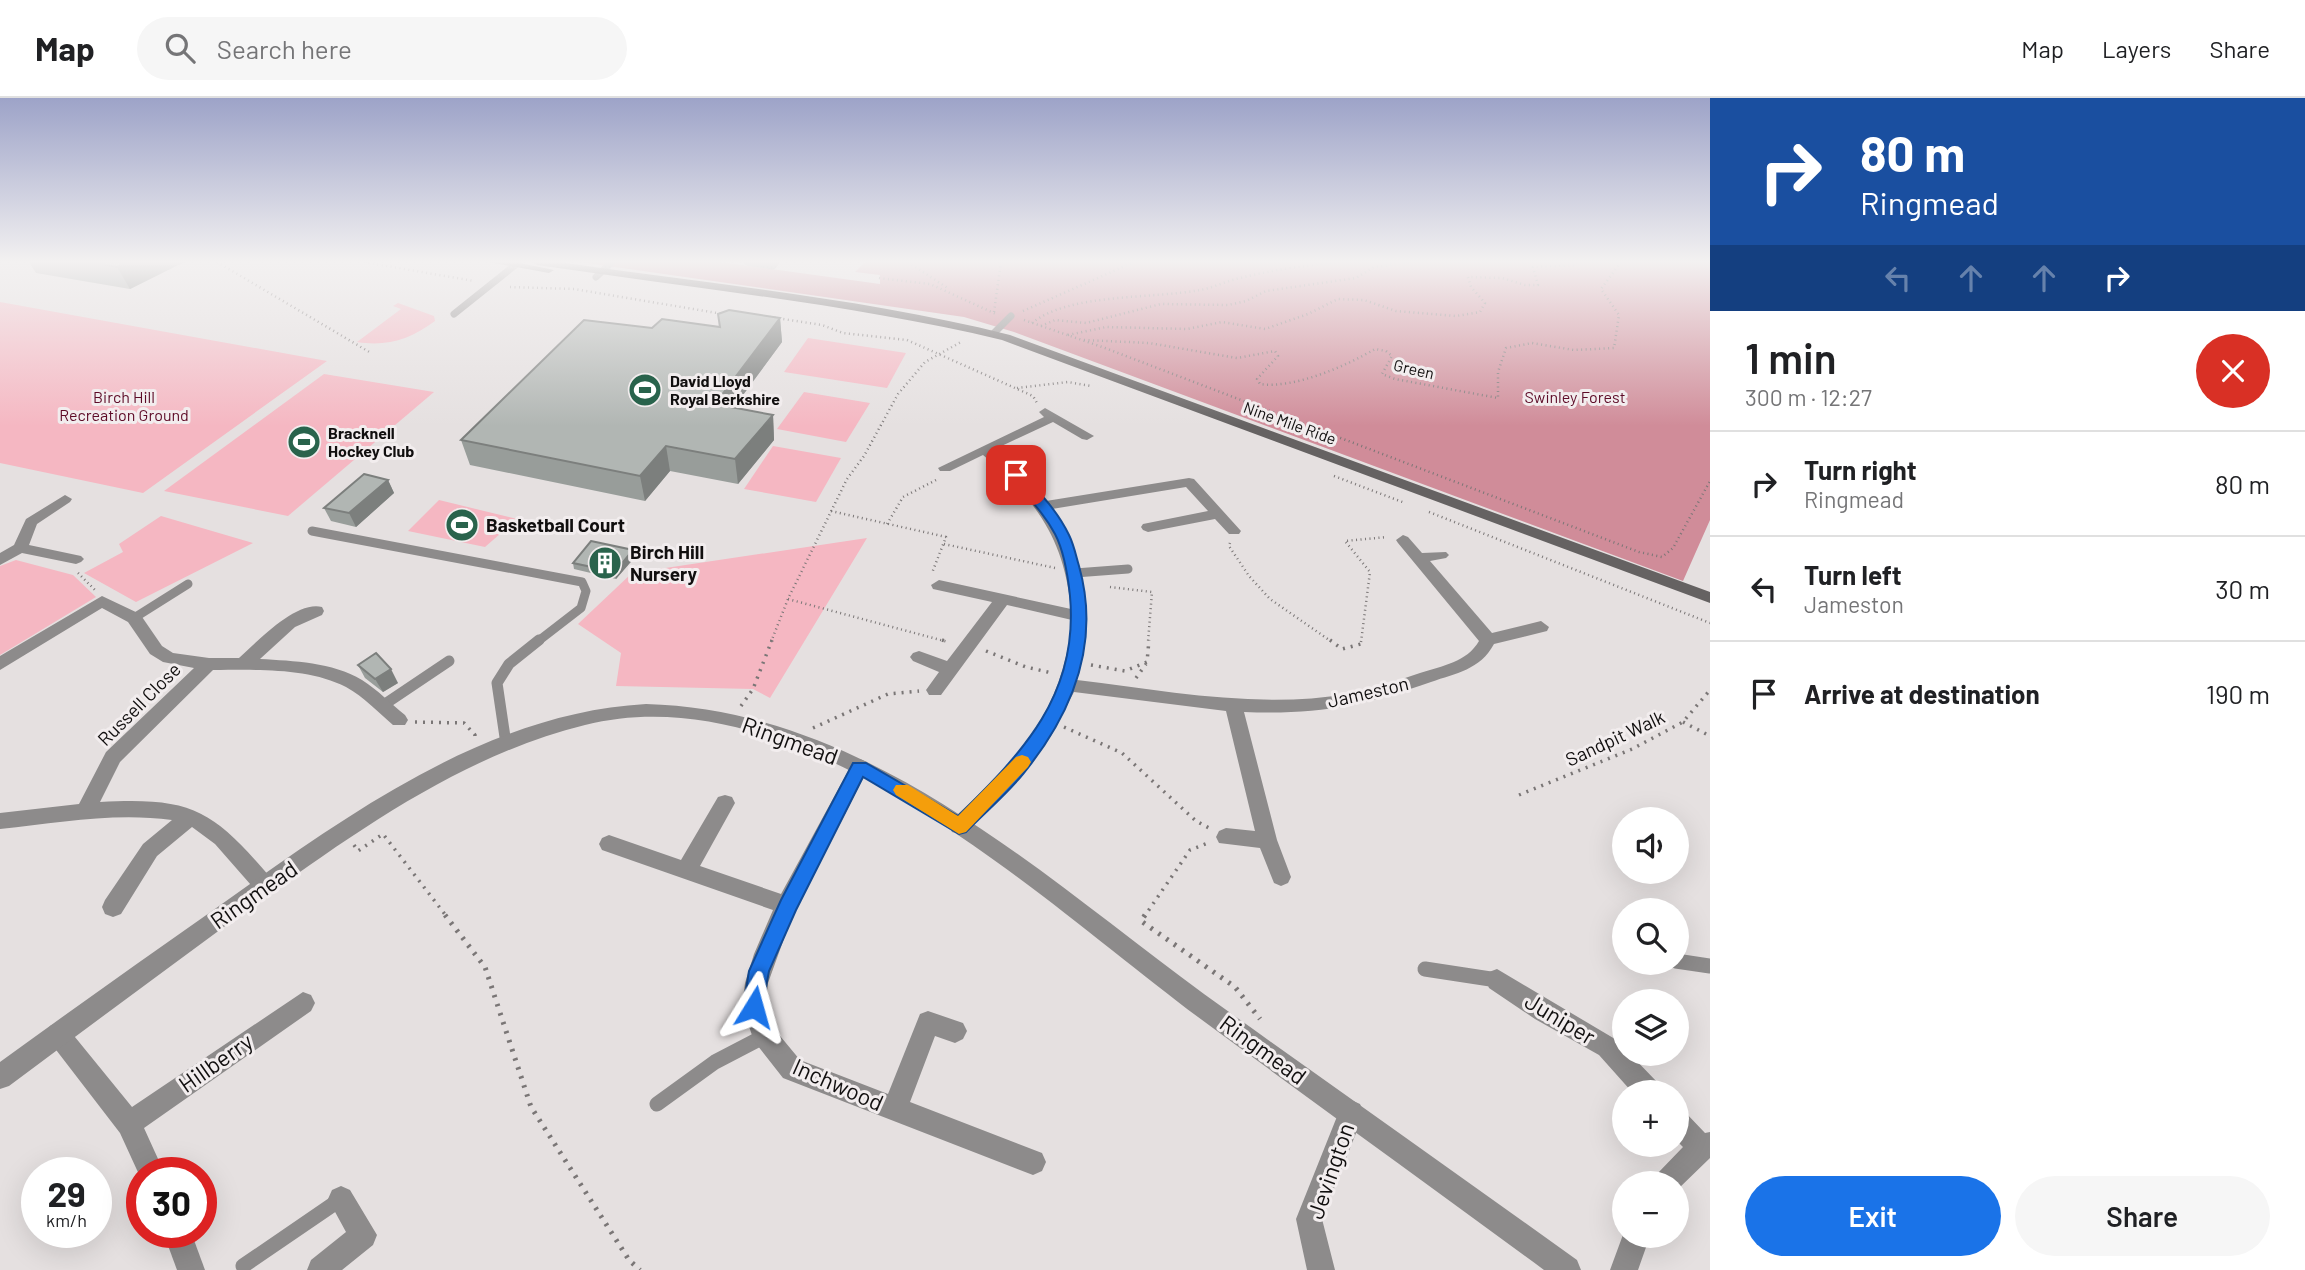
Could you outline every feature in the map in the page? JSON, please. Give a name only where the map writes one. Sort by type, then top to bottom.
[{"type":"main road","name":"Nine Mile Ride","points":[[893,317],[994,333],[1710,598]]},
{"type":"street","points":[[945,468],[985,450],[1048,414],[1087,436]]},
{"type":"street","points":[[959,826],[1015,771],[1050,721],[1070,675],[1078,648],[1080,616],[1076,578],[1063,537],[1045,506],[1003,463],[985,450]]},
{"type":"street","points":[[1045,506],[1189,482],[1234,531]]},
{"type":"street","points":[[0,560],[20,548],[31,522],[65,499]]},
{"type":"street","points":[[1148,527],[1216,514]]},
{"type":"street","points":[[1402,540],[1488,640],[1541,627]]},
{"type":"street","points":[[20,548],[76,559]]},
{"type":"street","points":[[1419,558],[1441,555]]},
{"type":"street","points":[[939,585],[1080,616]]},
{"type":"street","points":[[935,690],[1002,600]]},
{"type":"street","name":"Russell Close","points":[[0,663],[102,601],[134,618],[156,650],[169,658],[209,664],[243,664],[323,672],[352,682],[399,720]]},
{"type":"street","points":[[243,664],[289,623],[316,611]]},
{"type":"street","name":"Jameston","points":[[1070,675],[1233,704],[1339,702],[1379,693],[1470,664],[1483,653],[1488,640]]},
{"type":"street","points":[[919,657],[950,669]]},
{"type":"street","name":"Russell Close","points":[[84,813],[113,757],[209,664]]},
{"type":"street","points":[[1233,704],[1267,840],[1281,877]]},
{"type":"street","name":"Ringmead","points":[[0,1077],[265,886],[345,831],[422,786],[506,744],[592,717],[660,711],[736,721],[815,746],[902,790],[959,826],[1262,1050],[1567,1270]]},
{"type":"street","name":"Inchwood","points":[[860,767],[788,906],[759,971],[754,1007],[763,1037],[792,1069],[1033,1162]]},
{"type":"street","points":[[686,871],[725,803]]},
{"type":"street","points":[[0,821],[131,807],[190,817],[209,828],[265,886]]},
{"type":"street","points":[[113,907],[149,850],[190,817]]},
{"type":"street","points":[[1226,836],[1267,840]]},
{"type":"street","points":[[609,844],[788,906]]},
{"type":"street","name":"Juniper","points":[[1497,980],[1543,1011],[1607,1047],[1638,1080]]},
{"type":"street","name":"Hillberry","points":[[130,1124],[303,1003]]},
{"type":"street","name":"Inchwood","points":[[894,1110],[928,1022],[955,1031]]},
{"type":"street","points":[[58,1034],[130,1124],[144,1157]]},
{"type":"street","name":"Jevington","points":[[1321,1270],[1309,1219],[1351,1113]]},
{"type":"street","points":[[1679,1171],[1705,1146],[1689,1132]]},
{"type":"street","points":[[321,1270],[363,1235],[341,1199]]},
{"type":"street","points":[[183,1248],[191,1270]]},
{"type":"street","points":[[1624,1270],[1632,1248]]},
{"type":"lane","points":[[994,333],[1010,317]]},
{"type":"lane","points":[[312,531],[582,582],[586,591],[582,608],[509,664],[497,682],[506,744]]},
{"type":"lane","points":[[1076,578],[1128,569]]},
{"type":"lane","points":[[134,618],[188,584]]},
{"type":"lane","points":[[382,706],[449,661]]},
{"type":"lane","points":[[1689,963],[1710,966]]},
{"type":"lane","points":[[1425,969],[1497,980]]},
{"type":"lane","points":[[657,1104],[715,1062],[763,1037]]},
{"type":"lane","points":[[243,1266],[341,1199]]},
{"type":"path","points":[[309,317],[371,354]]},
{"type":"path","points":[[765,317],[822,324],[843,333],[907,340],[1033,396],[1048,414]]},
{"type":"path","points":[[1013,317],[1639,552],[1662,557],[1673,548],[1710,481]]},
{"type":"path","points":[[1031,323],[1040,317]]},
{"type":"path","points":[[1041,326],[1055,320],[1086,323],[1111,317]]},
{"type":"path","points":[[1065,335],[1107,327],[1187,329],[1222,322],[1265,329],[1300,317]]},
{"type":"path","name":"Green","points":[[1081,341],[1104,339],[1149,343],[1237,358],[1275,351],[1278,356],[1257,379],[1260,384],[1273,386],[1346,366],[1374,349],[1386,351],[1392,356],[1382,374],[1395,379],[1498,398],[1498,372],[1506,348],[1532,343],[1574,350],[1614,348],[1619,317]]},
{"type":"path","points":[[741,706],[753,690],[788,599],[847,479],[864,456],[898,394],[925,362],[938,354]]},
{"type":"path","points":[[1017,388],[1068,382],[1091,386]]},
{"type":"path","points":[[887,524],[903,497],[938,480],[945,468]]},
{"type":"path","points":[[1328,474],[1409,504]]},
{"type":"path","points":[[1420,508],[1469,530],[1653,596],[1710,623]]},
{"type":"path","points":[[831,511],[946,537],[928,581],[939,585]]},
{"type":"path","points":[[1234,531],[1229,546],[1249,576],[1270,599],[1342,649],[1361,644],[1370,572],[1345,541],[1391,537],[1402,540]]},
{"type":"path","points":[[788,599],[981,649],[1026,667],[1070,675],[1125,671],[1147,662],[1152,592],[1076,578],[944,544]]},
{"type":"path","points":[[814,728],[888,694],[935,690]]},
{"type":"path","name":"Sandpit Walk","points":[[1519,795],[1632,749],[1683,722],[1710,690]]},
{"type":"path","points":[[399,720],[464,723],[475,735],[474,743]]},
{"type":"path","points":[[1050,721],[1122,753],[1196,821],[1226,836]]},
{"type":"path","points":[[1683,722],[1710,736]]},
{"type":"path","points":[[345,831],[359,851],[383,834],[485,967],[531,1107],[629,1260],[640,1270]]},
{"type":"path","points":[[1226,836],[1190,850],[1140,921],[1235,987],[1272,1035],[1262,1050]]},
{"type":"green space","name":"Birch Hill Recreation Ground","points":[[0,317],[81,317],[327,361],[143,493],[0,463]]},
{"type":"green space","points":[[391,317],[434,317],[435,321],[417,333],[398,340],[357,342]]},
{"type":"green space","name":"Swinley Forest","points":[[962,317],[1710,317],[1710,520],[1683,581],[1014,332]]},
{"type":"green space","points":[[808,338],[906,353],[887,388],[784,372]]},
{"type":"green space","name":"Bracknell Hockey Club","points":[[324,374],[434,392],[288,516],[164,491]]},
{"type":"green space","points":[[804,392],[870,403],[846,442],[777,429]]},
{"type":"green space","points":[[773,446],[841,458],[816,502],[744,489]]},
{"type":"green space","name":"Basketball Court","points":[[439,500],[517,519],[485,547],[408,531]]},
{"type":"green space","points":[[161,516],[253,543],[136,602],[84,573],[123,552],[119,544]]},
{"type":"green space","points":[[867,538],[770,698],[753,689],[616,686],[621,653],[578,624],[632,573]]},
{"type":"green space","points":[[16,560],[73,575],[96,597],[0,655],[0,566]]},
{"type":"building","name":"David Lloyd Royal Berkshire","points":[[718,317],[780,318],[715,404],[773,415],[735,459],[666,446],[640,476],[461,440],[584,320],[652,328],[662,319],[720,327]]},
{"type":"building","points":[[364,474],[388,480],[349,513],[324,508]]},
{"type":"building","name":"Birch Hill Nursery","points":[[591,541],[633,550],[615,572],[573,563]]},
{"type":"building","points":[[376,653],[391,669],[375,679],[358,665]]},
{"type":"slow traffic","points":[[902,790],[959,826],[1022,762]]},
{"type":"place","name":"David Lloyd Royal Berkshire","points":[[645,390]]},
{"type":"place","name":"Bracknell Hockey Club","points":[[304,442]]},
{"type":"place","name":"Basketball Court","points":[[462,525]]},
{"type":"place","name":"Birch Hill Nursery","points":[[605,563]]},
{"type":"route","points":[[754,1007],[759,971],[788,906],[860,767],[959,826],[1015,771],[1046,730],[1067,685],[1078,648],[1080,616],[1075,573],[1063,537],[1045,506],[1016,475]]}]
